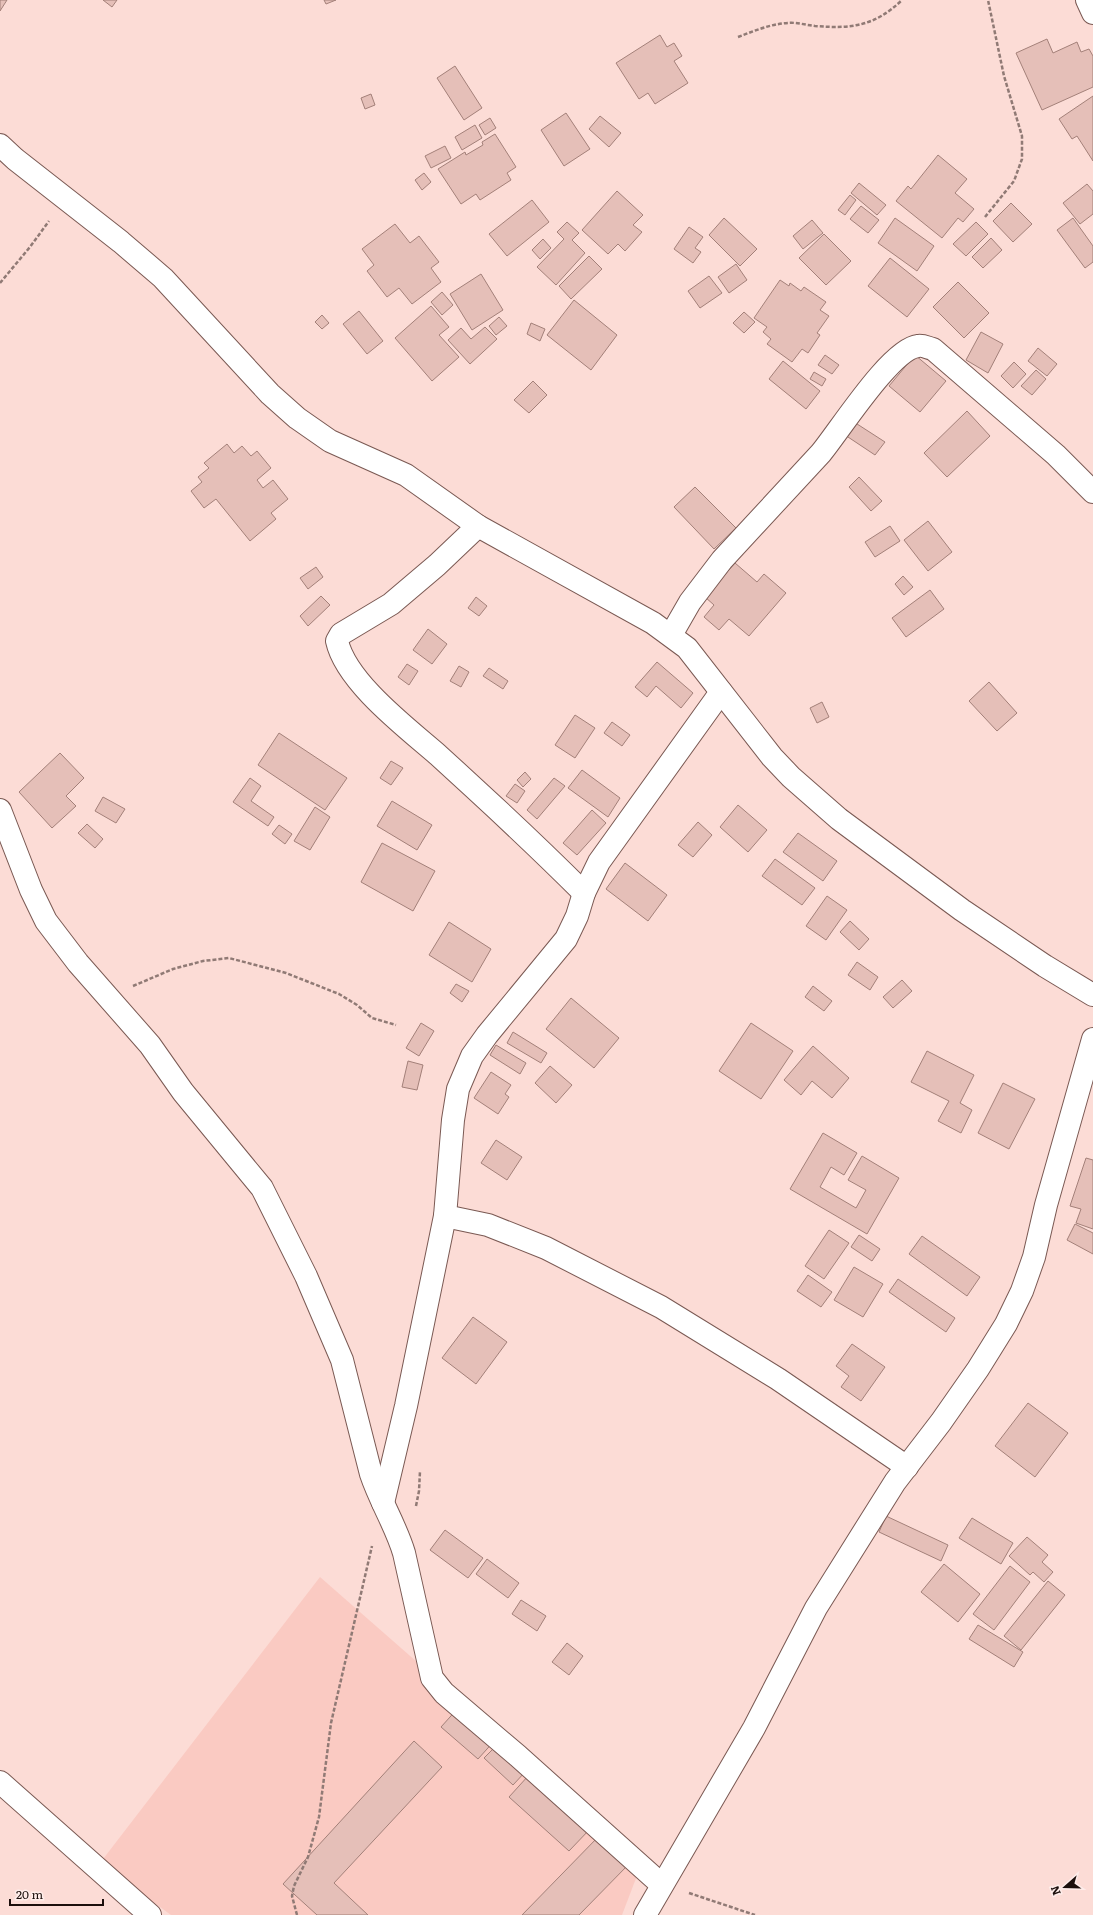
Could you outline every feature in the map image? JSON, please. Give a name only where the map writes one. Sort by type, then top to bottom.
[{"type":"street","points":[[1087,0],[1093,13]]},
{"type":"street","points":[[0,145],[15,159],[163,278],[270,394],[297,418],[330,441],[406,475],[478,526],[653,623],[671,635],[688,648],[772,758],[791,777],[839,819],[962,910],[1045,966],[1093,995]]},
{"type":"street","points":[[671,635],[690,602],[722,560],[826,447],[883,371],[900,354],[912,348],[919,346],[933,349],[1056,455],[1093,492]]},
{"type":"street","points":[[478,526],[437,565],[391,604],[341,634],[337,641],[339,649],[346,663],[367,690],[395,718],[485,798],[584,893]]},
{"type":"street","points":[[382,1503],[404,1412],[445,1216],[453,1120],[458,1089],[472,1056],[513,1001],[542,969],[566,939],[577,916],[584,893],[599,862],[721,692]]},
{"type":"street","points":[[0,810],[31,890],[46,921],[78,963],[150,1045],[183,1092],[262,1188],[306,1276],[342,1360],[371,1474],[382,1503],[395,1528],[404,1553],[428,1669],[434,1681],[444,1693],[518,1756],[662,1885]]},
{"type":"street","points":[[645,1915],[754,1728],[816,1608],[895,1482],[978,1369],[1006,1324],[1022,1291],[1034,1257],[1046,1205],[1093,1039]]},
{"type":"street","points":[[445,1216],[488,1225],[546,1248],[661,1307],[778,1379],[907,1467]]},
{"type":"street","points":[[0,1782],[150,1915]]},
{"type":"path","points":[[738,37],[766,26],[789,22],[841,28],[864,24],[888,14],[902,0]]},
{"type":"path","points":[[985,217],[1014,181],[1022,159],[1022,136],[1004,76],[988,0]]},
{"type":"path","points":[[0,283],[48,224],[53,207],[50,186]]},
{"type":"path","points":[[109,998],[141,982],[173,969],[203,961],[229,958],[286,973],[338,994],[357,1004],[372,1018],[396,1026]]},
{"type":"path","points":[[297,1915],[292,1896],[294,1886],[308,1857],[319,1817],[333,1716],[382,1503]]},
{"type":"path","points":[[662,1885],[755,1915]]},
{"type":"shaded area","points":[[320,1577],[643,1860],[622,1915],[171,1915],[100,1863]]},
{"type":"building","points":[[0,0],[7,0],[0,11]]},
{"type":"building","points":[[103,0],[117,0],[112,7]]},
{"type":"building","points":[[324,0],[336,0],[326,4]]},
{"type":"building","points":[[660,35],[667,47],[674,43],[682,56],[674,61],[688,83],[655,104],[648,93],[639,99],[616,63]]},
{"type":"building","points":[[1047,39],[1053,53],[1077,42],[1081,52],[1089,49],[1093,56],[1093,87],[1042,110],[1016,53]]},
{"type":"building","points":[[455,66],[482,108],[464,120],[437,78]]},
{"type":"building","points":[[371,94],[375,105],[365,109],[361,98]]},
{"type":"building","points":[[1093,96],[1093,161],[1077,136],[1072,139],[1059,119]]},
{"type":"building","points":[[566,113],[590,149],[564,166],[541,130]]},
{"type":"building","points":[[600,116],[621,133],[609,147],[589,129]]},
{"type":"building","points":[[490,118],[496,128],[485,135],[479,125]]},
{"type":"building","points":[[475,125],[482,138],[462,150],[455,137]]},
{"type":"building","points":[[495,134],[516,167],[507,173],[511,180],[480,200],[476,194],[461,204],[438,169],[465,152],[466,155],[483,145],[482,142]]},
{"type":"building","points":[[445,146],[451,158],[431,168],[425,156]]},
{"type":"building","points":[[938,155],[967,179],[955,193],[974,209],[963,222],[958,218],[942,238],[896,201],[908,186],[911,189]]},
{"type":"building","points":[[424,173],[431,182],[422,190],[415,180]]},
{"type":"building","points":[[859,183],[886,205],[877,215],[851,193]]},
{"type":"building","points":[[1087,184],[1093,191],[1093,214],[1080,224],[1063,203]]},
{"type":"building","points":[[617,191],[643,215],[633,225],[642,232],[625,251],[618,244],[608,254],[582,230]]},
{"type":"building","points":[[850,195],[856,200],[845,215],[838,210]]},
{"type":"building","points":[[532,200],[549,222],[507,256],[489,234]]},
{"type":"building","points":[[1011,203],[1032,224],[1013,242],[993,221]]},
{"type":"building","points":[[861,206],[879,220],[868,233],[850,219]]},
{"type":"building","points":[[724,218],[757,249],[740,266],[709,235]]},
{"type":"building","points":[[895,218],[934,246],[917,271],[878,243]]},
{"type":"building","points":[[1073,218],[1093,246],[1093,262],[1085,268],[1057,230]]},
{"type":"building","points":[[812,220],[823,233],[803,249],[793,236]]},
{"type":"building","points":[[567,222],[579,233],[572,240],[585,253],[556,285],[537,267],[564,239],[557,232]]},
{"type":"building","points":[[976,222],[988,234],[966,256],[953,244]]},
{"type":"building","points":[[395,224],[410,243],[419,236],[439,262],[431,268],[441,282],[412,304],[399,288],[387,297],[367,271],[374,265],[362,249]]},
{"type":"building","points":[[689,227],[703,237],[695,248],[701,252],[693,263],[674,249]]},
{"type":"building","points":[[824,234],[851,261],[826,285],[799,258]]},
{"type":"building","points":[[991,238],[1002,250],[983,268],[972,257]]},
{"type":"building","points":[[543,239],[551,248],[540,259],[532,250]]},
{"type":"building","points":[[589,256],[602,269],[571,299],[559,286]]},
{"type":"building","points":[[890,258],[929,289],[907,317],[868,286]]},
{"type":"building","points":[[736,264],[747,280],[729,293],[718,277]]},
{"type":"building","points":[[481,274],[503,310],[472,330],[450,294]]},
{"type":"building","points":[[709,276],[722,293],[700,308],[688,291]]},
{"type":"building","points":[[780,280],[789,286],[790,283],[801,291],[804,287],[826,302],[820,310],[829,316],[817,333],[820,335],[808,353],[802,349],[792,362],[767,344],[771,339],[763,332],[767,327],[754,318]]},
{"type":"building","points":[[958,282],[989,313],[964,338],[933,307]]},
{"type":"building","points":[[442,292],[453,305],[442,315],[431,302]]},
{"type":"building","points":[[574,300],[617,335],[591,370],[547,335]]},
{"type":"building","points":[[431,306],[449,327],[439,335],[459,357],[432,381],[395,338]]},
{"type":"building","points":[[359,311],[383,341],[367,354],[343,324]]},
{"type":"building","points":[[744,312],[755,322],[744,333],[733,323]]},
{"type":"building","points":[[322,315],[329,323],[322,329],[315,322]]},
{"type":"building","points":[[499,317],[507,326],[496,335],[489,326]]},
{"type":"building","points":[[531,323],[545,329],[540,341],[527,334]]},
{"type":"building","points":[[485,327],[497,339],[470,364],[448,340],[461,328],[471,339]]},
{"type":"building","points":[[981,332],[1003,344],[988,373],[966,360]]},
{"type":"building","points":[[1038,348],[1057,364],[1047,376],[1028,361]]},
{"type":"building","points":[[825,355],[839,365],[832,374],[818,365]]},
{"type":"building","points":[[915,355],[946,381],[920,412],[889,386]]},
{"type":"building","points":[[783,361],[820,391],[806,409],[769,379]]},
{"type":"building","points":[[1014,362],[1026,374],[1013,388],[1001,376]]},
{"type":"building","points":[[1036,370],[1046,379],[1032,395],[1021,386]]},
{"type":"building","points":[[814,372],[826,379],[822,386],[810,379]]},
{"type":"building","points":[[533,381],[547,395],[529,413],[514,400]]},
{"type":"building","points":[[967,411],[990,436],[947,477],[924,453]]},
{"type":"building","points":[[854,422],[885,442],[875,455],[845,435]]},
{"type":"building","points":[[227,444],[234,453],[242,446],[251,456],[257,451],[271,468],[257,480],[263,488],[273,480],[288,499],[271,513],[276,519],[250,541],[216,499],[204,508],[191,491],[202,482],[198,477],[209,468],[204,463]]},
{"type":"building","points":[[859,477],[882,501],[871,511],[849,487]]},
{"type":"building","points":[[695,487],[736,528],[714,549],[674,507]]},
{"type":"building","points":[[928,521],[952,552],[928,571],[904,540]]},
{"type":"building","points":[[890,526],[900,541],[875,557],[865,542]]},
{"type":"building","points":[[735,563],[757,582],[764,574],[786,593],[749,636],[729,619],[719,630],[704,617],[714,605],[705,597]]},
{"type":"building","points":[[316,567],[323,577],[308,589],[300,578]]},
{"type":"building","points":[[903,576],[913,587],[904,595],[895,584]]},
{"type":"building","points":[[930,590],[944,609],[906,637],[892,618]]},
{"type":"building","points":[[321,596],[330,605],[308,626],[300,616]]},
{"type":"building","points":[[476,597],[487,606],[479,616],[468,608]]},
{"type":"building","points":[[428,629],[447,644],[432,664],[413,650]]},
{"type":"building","points":[[657,662],[693,693],[681,708],[656,686],[647,697],[635,687]]},
{"type":"building","points":[[407,664],[418,671],[409,685],[398,677]]},
{"type":"building","points":[[459,666],[469,672],[461,687],[450,681]]},
{"type":"building","points":[[489,668],[508,681],[503,689],[483,676]]},
{"type":"building","points":[[989,682],[1017,713],[997,731],[969,701]]},
{"type":"building","points":[[822,702],[829,717],[817,723],[810,708]]},
{"type":"building","points":[[575,715],[595,728],[575,758],[555,745]]},
{"type":"building","points":[[612,722],[630,735],[622,746],[604,733]]},
{"type":"building","points":[[279,733],[347,778],[325,810],[258,765]]},
{"type":"building","points":[[60,753],[84,778],[66,796],[76,806],[52,828],[19,792]]},
{"type":"building","points":[[391,761],[403,768],[391,785],[380,778]]},
{"type":"building","points":[[582,770],[620,798],[608,817],[568,788]]},
{"type":"building","points":[[525,772],[531,779],[523,787],[517,780]]},
{"type":"building","points":[[250,778],[261,786],[251,801],[274,817],[268,826],[233,802]]},
{"type":"building","points":[[554,778],[565,786],[537,819],[527,810]]},
{"type":"building","points":[[515,784],[525,791],[517,803],[506,796]]},
{"type":"building","points":[[103,797],[125,809],[116,823],[95,811]]},
{"type":"building","points":[[392,801],[432,825],[417,850],[377,826]]},
{"type":"building","points":[[738,805],[767,830],[748,852],[720,827]]},
{"type":"building","points":[[315,807],[330,817],[310,850],[294,841]]},
{"type":"building","points":[[592,810],[606,823],[577,855],[563,843]]},
{"type":"building","points":[[698,822],[712,835],[693,857],[678,845]]},
{"type":"building","points":[[87,824],[103,839],[95,848],[78,833]]},
{"type":"building","points":[[279,825],[292,834],[285,844],[272,834]]},
{"type":"building","points":[[798,833],[837,861],[823,881],[783,852]]},
{"type":"building","points":[[382,843],[435,871],[413,911],[361,882]]},
{"type":"building","points":[[775,859],[815,888],[802,905],[762,876]]},
{"type":"building","points":[[625,863],[667,895],[648,921],[606,889]]},
{"type":"building","points":[[827,896],[847,910],[826,940],[806,926]]},
{"type":"building","points":[[850,921],[869,939],[859,950],[840,932]]},
{"type":"building","points":[[449,922],[491,949],[472,982],[429,955]]},
{"type":"building","points":[[857,962],[878,977],[870,990],[848,975]]},
{"type":"building","points":[[902,980],[912,991],[893,1008],[883,997]]},
{"type":"building","points":[[456,984],[469,991],[462,1002],[450,993]]},
{"type":"building","points":[[813,986],[832,1001],[824,1011],[805,997]]},
{"type":"building","points":[[571,998],[619,1038],[594,1068],[546,1029]]},
{"type":"building","points":[[421,1023],[434,1031],[419,1056],[406,1048]]},
{"type":"building","points":[[751,1023],[793,1051],[761,1099],[719,1071]]},
{"type":"building","points":[[513,1032],[547,1053],[541,1063],[507,1043]]},
{"type":"building","points":[[496,1045],[526,1063],[520,1074],[490,1055]]},
{"type":"building","points":[[813,1046],[849,1078],[832,1098],[812,1081],[801,1095],[784,1080]]},
{"type":"building","points":[[927,1051],[974,1075],[960,1103],[972,1110],[961,1133],[938,1121],[949,1101],[911,1082]]},
{"type":"building","points":[[408,1061],[423,1065],[417,1090],[402,1087]]},
{"type":"building","points":[[550,1066],[572,1085],[556,1103],[535,1083]]},
{"type":"building","points":[[491,1072],[511,1085],[505,1094],[509,1097],[498,1114],[474,1098]]},
{"type":"building","points":[[1003,1083],[1035,1099],[1009,1149],[978,1133]]},
{"type":"building","points":[[823,1133],[857,1153],[844,1175],[831,1167],[820,1187],[856,1208],[866,1190],[848,1180],[862,1156],[899,1178],[867,1234],[790,1189]]},
{"type":"building","points":[[496,1140],[522,1157],[507,1180],[481,1163]]},
{"type":"building","points":[[1086,1158],[1093,1160],[1093,1229],[1076,1223],[1081,1209],[1070,1206]]},
{"type":"building","points":[[1075,1224],[1093,1233],[1093,1254],[1067,1240]]},
{"type":"building","points":[[829,1230],[849,1243],[824,1279],[805,1266]]},
{"type":"building","points":[[859,1235],[880,1249],[872,1261],[851,1247]]},
{"type":"building","points":[[922,1236],[980,1277],[967,1296],[909,1254]]},
{"type":"building","points":[[854,1267],[883,1284],[863,1317],[834,1300]]},
{"type":"building","points":[[808,1275],[832,1292],[821,1307],[797,1291]]},
{"type":"building","points":[[898,1279],[955,1318],[946,1332],[889,1292]]},
{"type":"building","points":[[473,1317],[507,1342],[476,1384],[442,1358]]},
{"type":"building","points":[[852,1344],[885,1367],[861,1401],[841,1387],[849,1376],[836,1366]]},
{"type":"building","points":[[1028,1403],[1068,1433],[1035,1477],[995,1446]]},
{"type":"building","points":[[886,1516],[948,1545],[941,1561],[879,1532]]},
{"type":"building","points":[[972,1518],[1013,1543],[1001,1564],[959,1538]]},
{"type":"building","points":[[445,1530],[483,1558],[468,1578],[430,1550]]},
{"type":"building","points":[[1027,1537],[1048,1555],[1042,1562],[1053,1572],[1044,1582],[1033,1572],[1030,1575],[1009,1556]]},
{"type":"building","points":[[487,1559],[519,1583],[508,1598],[476,1574]]},
{"type":"building","points":[[944,1564],[980,1594],[958,1622],[921,1592]]},
{"type":"building","points":[[1010,1566],[1030,1582],[994,1630],[973,1614]]},
{"type":"building","points":[[1048,1581],[1065,1595],[1021,1650],[1004,1636]]},
{"type":"building","points":[[521,1600],[546,1616],[537,1631],[512,1614]]},
{"type":"building","points":[[978,1625],[1023,1652],[1014,1667],[969,1639]]},
{"type":"building","points":[[567,1643],[583,1656],[569,1675],[552,1662]]},
{"type":"building","points":[[459,1707],[496,1739],[478,1759],[441,1727]]},
{"type":"building","points":[[414,1741],[442,1767],[334,1883],[368,1915],[317,1915],[283,1884]]},
{"type":"building","points":[[497,1745],[526,1771],[513,1785],[484,1758]]},
{"type":"building","points":[[529,1775],[590,1829],[569,1851],[509,1797]]},
{"type":"building","points":[[599,1836],[628,1865],[579,1915],[522,1915]]}]
